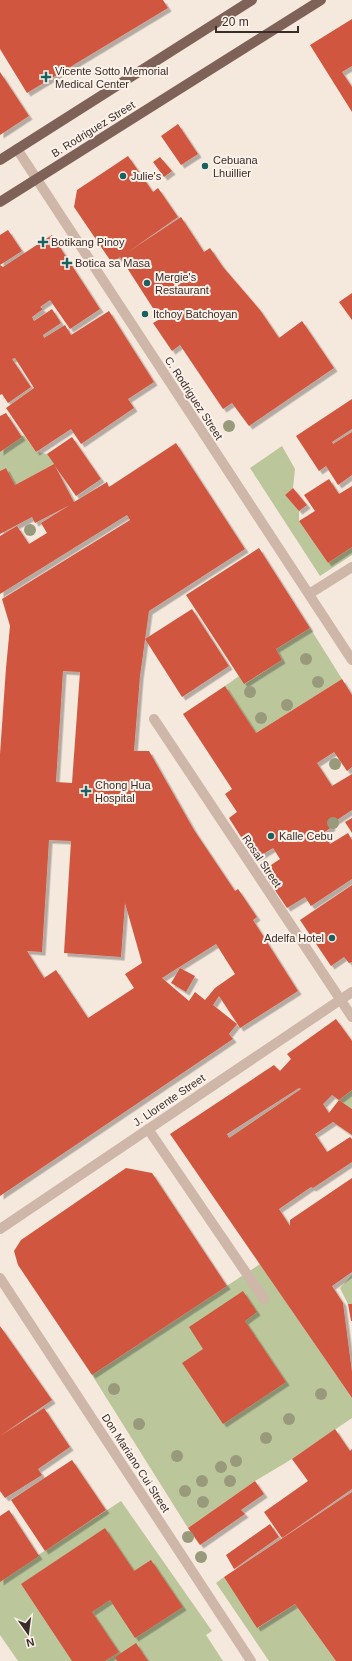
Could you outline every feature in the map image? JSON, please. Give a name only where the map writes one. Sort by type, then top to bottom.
[{"type":"main road","points":[[0,160],[252,0]]},
{"type":"main road","name":"B. Rodriguez Street","points":[[0,202],[321,0]]},
{"type":"street","name":"C. Rodriguez Street","points":[[17,149],[352,660]]},
{"type":"street","points":[[309,594],[352,567]]},
{"type":"street","name":"Rosal Street","points":[[154,719],[352,1017]]},
{"type":"street","name":"J. Llorente Street","points":[[0,1229],[352,992]]},
{"type":"street","points":[[148,1129],[264,1299]]},
{"type":"street","name":"Don Mariano Cui Street","points":[[0,1278],[251,1661]]},
{"type":"green space","points":[[24,435],[36,452],[47,454],[54,464],[15,485],[6,468],[0,471],[0,452]]},
{"type":"green space","points":[[282,446],[295,469],[293,488],[285,495],[299,511],[299,521],[328,563],[352,547],[352,555],[320,576],[250,468]]},
{"type":"green space","points":[[310,628],[342,679],[256,733],[225,686],[239,676],[245,684],[282,660],[276,649]]},
{"type":"green space","points":[[352,1090],[352,1109],[339,1100]]},
{"type":"green space","points":[[260,1264],[352,1398],[352,1418],[292,1459],[255,1481],[188,1528],[92,1375]]},
{"type":"green space","points":[[352,1275],[352,1304],[348,1304],[340,1288]]},
{"type":"green space","points":[[121,1501],[212,1631],[206,1635],[223,1661],[18,1661],[0,1635],[0,1580]]},
{"type":"green space","points":[[224,1577],[258,1628],[295,1604],[336,1661],[269,1661],[216,1583]]},
{"type":"building","name":"Vicente Sotto Memorial Medical Center","points":[[0,0],[163,0],[168,8],[27,93],[0,49]]},
{"type":"building","points":[[352,19],[352,66],[342,72],[352,87],[352,112],[310,45]]},
{"type":"building","points":[[0,72],[29,116],[0,135]]},
{"type":"building","points":[[178,124],[198,154],[181,165],[161,136]]},
{"type":"building","points":[[128,156],[153,192],[158,188],[178,217],[128,252],[181,217],[204,252],[210,248],[223,267],[260,310],[279,338],[302,321],[334,368],[249,426],[232,403],[223,409],[180,345],[172,351],[153,323],[160,319],[120,257],[112,263],[74,207],[77,190]]},
{"type":"building","points":[[160,157],[172,171],[164,177],[153,162]]},
{"type":"building","points":[[8,230],[22,251],[0,265],[0,235]]},
{"type":"building","points":[[52,235],[100,309],[70,329],[50,300],[40,307],[43,309],[32,317],[34,321],[52,309],[61,323],[43,335],[44,338],[65,325],[71,335],[109,311],[154,382],[128,399],[134,408],[81,444],[71,429],[36,452],[6,408],[34,388],[15,358],[12,359],[31,387],[8,403],[2,394],[0,395],[0,265],[3,267]]},
{"type":"building","points":[[352,293],[352,320],[339,302]]},
{"type":"building","points":[[352,399],[352,429],[332,442],[333,444],[352,432],[352,475],[338,485],[326,466],[319,471],[296,436]]},
{"type":"building","points":[[6,413],[22,437],[0,452],[0,416]]},
{"type":"building","name":"Chong Hua Hospital","points":[[72,437],[101,479],[76,496],[55,466],[74,502],[107,482],[109,487],[176,443],[245,549],[149,611],[140,676],[134,751],[149,751],[194,830],[235,891],[238,889],[257,917],[253,920],[298,991],[240,1028],[219,996],[213,1005],[237,1024],[229,1034],[233,1039],[0,1196],[0,754],[10,626],[2,599],[130,520],[127,515],[0,594],[0,536],[17,526],[29,544],[47,533],[41,523],[70,505],[35,523],[32,517],[0,534],[0,471],[6,468],[15,485],[54,464],[47,454]],"holes":[[[63,671],[80,672],[72,783],[56,782]],[[49,840],[71,841],[64,953],[121,957],[125,903],[142,963],[125,974],[134,988],[88,1018],[56,970],[44,978],[27,951],[42,952]],[[216,944],[235,974],[215,988],[205,1000],[195,992],[189,1001],[162,978]]]},
{"type":"building","points":[[329,479],[339,494],[352,486],[352,547],[328,563],[299,521],[315,511],[304,495]]},
{"type":"building","points":[[293,488],[307,505],[299,511],[285,495]]},
{"type":"building","points":[[259,548],[310,628],[276,649],[282,660],[244,684],[186,595]]},
{"type":"building","points":[[192,609],[229,666],[182,697],[145,639]]},
{"type":"building","points":[[342,679],[352,695],[352,767],[347,771],[334,752],[317,763],[332,786],[352,774],[352,810],[331,824],[332,827],[323,833],[330,844],[348,833],[352,840],[352,879],[311,906],[305,897],[287,908],[262,871],[280,859],[273,848],[255,859],[229,818],[237,812],[225,794],[232,789],[183,714],[225,686],[256,733]]},
{"type":"building","points":[[352,818],[352,833],[345,822]]},
{"type":"building","name":"Adelfa Hotel","points":[[352,885],[352,962],[349,963],[344,957],[331,966],[300,920]]},
{"type":"building","points":[[180,968],[195,976],[186,992],[171,983]]},
{"type":"building","points":[[336,1019],[352,1041],[352,1090],[339,1100],[352,1109],[352,1135],[333,1122],[315,1134],[327,1152],[350,1137],[352,1139],[352,1162],[279,1209],[290,1226],[290,1220],[352,1178],[352,1272],[332,1286],[343,1303],[352,1372],[352,1398],[170,1134],[274,1065],[280,1071],[291,1059],[287,1054]],"holes":[[[299,1088],[301,1089],[229,1138],[227,1134]],[[332,1095],[339,1100],[329,1113],[323,1104]]]},
{"type":"building","points":[[126,1168],[152,1173],[227,1286],[92,1375],[18,1265],[14,1251],[21,1240]]},
{"type":"building","points":[[243,1291],[257,1312],[245,1321],[286,1382],[223,1424],[182,1363],[203,1349],[189,1327]]},
{"type":"building","points":[[348,1304],[352,1304],[352,1321],[351,1321]]},
{"type":"building","points":[[0,1326],[52,1400],[0,1436]]},
{"type":"building","points":[[44,1408],[70,1447],[38,1469],[42,1475],[5,1498],[0,1491],[0,1436]]},
{"type":"building","points":[[335,1429],[350,1451],[352,1449],[352,1489],[282,1538],[264,1512],[308,1481],[292,1459]]},
{"type":"building","points":[[72,1460],[106,1510],[45,1551],[11,1500]]},
{"type":"building","points":[[255,1481],[264,1494],[241,1510],[245,1514],[200,1545],[188,1528]]},
{"type":"building","points":[[352,1492],[352,1661],[336,1661],[295,1604],[257,1628],[224,1577]]},
{"type":"building","points":[[9,1510],[39,1556],[0,1582],[0,1516]]},
{"type":"building","points":[[270,1524],[279,1537],[234,1569],[226,1555]]},
{"type":"building","points":[[105,1528],[134,1571],[151,1560],[183,1607],[135,1638],[110,1600],[92,1612],[119,1652],[105,1661],[72,1661],[21,1584]]},
{"type":"building","points":[[136,1643],[148,1661],[117,1661],[115,1657]]},
{"type":"place","name":"Vicente Sotto Memorial Medical Center","points":[[46,77]]},
{"type":"place","name":"Cebuana Lhuillier","points":[[205,166]]},
{"type":"place","name":"Julie's","points":[[123,176]]},
{"type":"place","name":"Botikang Pinoy","points":[[43,242]]},
{"type":"place","name":"Botica sa Masa","points":[[67,263]]},
{"type":"place","name":"Mergie's Restaurant","points":[[147,283]]},
{"type":"place","name":"Itchoy Batchoyan","points":[[145,314]]},
{"type":"place","name":"Chong Hua Hospital","points":[[86,791]]},
{"type":"place","name":"Kalle Cebu","points":[[271,836]]},
{"type":"place","name":"Adelfa Hotel","points":[[332,938]]}]
